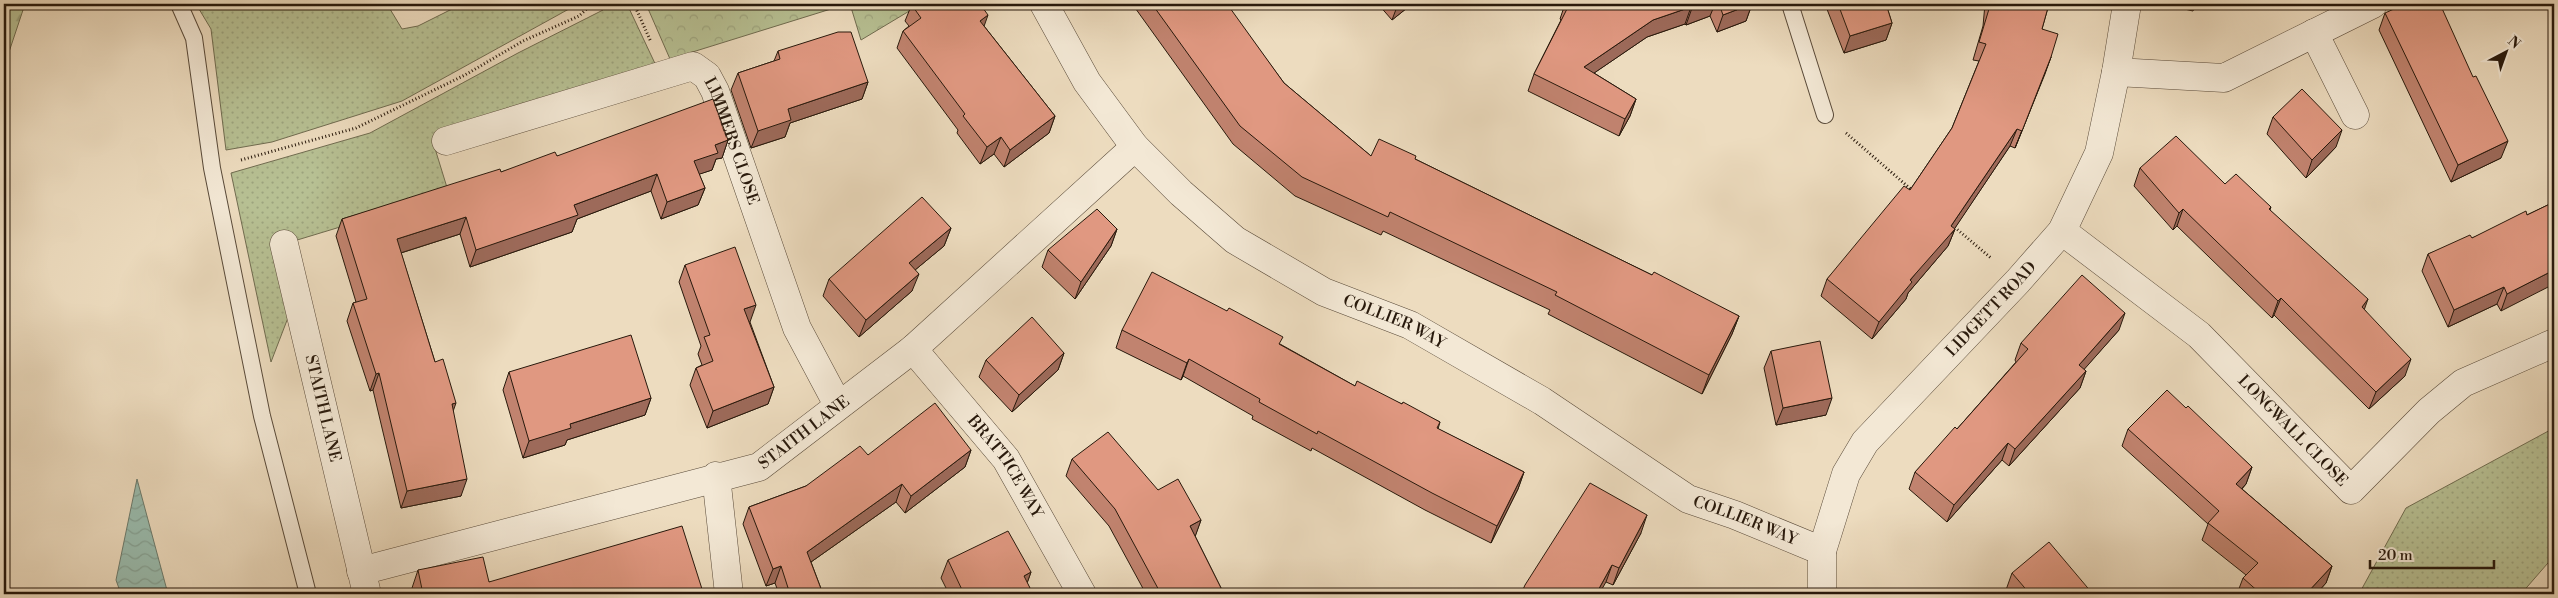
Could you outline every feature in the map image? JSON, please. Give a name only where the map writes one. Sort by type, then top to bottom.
[{"type":"street","name":"COLLIER WAY","points":[[1044,4],[1087,82],[1135,147],[1181,193],[1243,244],[1324,292],[1410,325],[1542,401],[1688,499],[1735,515],[1822,551]]},
{"type":"street","name":"LIDGETT ROAD","points":[[1822,594],[1822,551],[1846,474],[1865,442],[2018,281],[2062,231],[2099,152],[2116,72],[2127,4]]},
{"type":"street","points":[[2116,72],[2224,78],[2373,4]]},
{"type":"street","points":[[2314,33],[2355,115]]},
{"type":"street","name":"LIMMERS CLOSE","points":[[446,140],[693,66],[708,76],[715,91],[797,328],[838,405]]},
{"type":"street","name":"STAITH LANE","points":[[284,244],[364,583],[716,476],[759,467],[913,349],[1135,147]]},
{"type":"street","name":"LONGWALL CLOSE","points":[[2062,231],[2199,335],[2351,490],[2428,411],[2463,383],[2554,343]]},
{"type":"street","name":"BRATTICE WAY","points":[[913,349],[1006,459],[1082,594]]},
{"type":"street","points":[[716,476],[728,594]]},
{"type":"lane","points":[[179,4],[194,38],[212,168],[262,416],[308,594]]},
{"type":"lane","points":[[1790,4],[1825,115]]},
{"type":"path","points":[[212,168],[356,128],[465,75],[522,41],[579,16],[592,4]]},
{"type":"path","points":[[1825,115],[1914,192]]},
{"type":"path","points":[[1951,224],[2018,281]]},
{"type":"green space","points":[[4,4],[25,4],[4,67]]},
{"type":"green space","points":[[196,4],[387,4],[402,29],[418,26],[462,4],[578,4],[402,101],[272,142],[226,150],[211,29]]},
{"type":"green space","points":[[609,4],[627,4],[659,72],[433,142],[449,194],[284,244],[294,302],[271,362],[231,173],[370,133],[518,53],[603,10]]},
{"type":"green space","points":[[646,4],[847,4],[670,59]]},
{"type":"green space","points":[[850,4],[921,4],[861,40]]},
{"type":"green space","points":[[2554,428],[2554,556],[2521,594],[2359,594],[2406,508]]},
{"type":"water","points":[[137,479],[168,594],[121,594],[116,580]]},
{"type":"building","points":[[911,4],[980,4],[988,15],[980,21],[1055,116],[1010,150],[1001,137],[987,147],[963,116],[965,114],[903,31],[921,18]]},
{"type":"building","points":[[1152,4],[1229,4],[1284,83],[1371,156],[1379,139],[1416,156],[1415,159],[1652,275],[1654,272],[1739,316],[1709,375],[1555,295],[1557,292],[1390,212],[1388,217],[1302,177],[1240,126]]},
{"type":"building","points":[[1568,4],[1704,4],[1653,20],[1584,67],[1636,99],[1625,119],[1534,74]]},
{"type":"building","points":[[1719,4],[1752,4],[1723,15]]},
{"type":"building","points":[[1838,4],[1886,4],[1892,23],[1850,36]]},
{"type":"building","points":[[1989,4],[2049,4],[2042,29],[2058,34],[2051,57],[2022,131],[2017,129],[1951,226],[1955,229],[1910,280],[1912,282],[1879,322],[1827,279],[1904,186],[1910,190],[1952,128],[1986,44],[1979,42]]},
{"type":"building","points":[[2405,4],[2440,4],[2473,77],[2476,76],[2508,141],[2458,165],[2385,13]]},
{"type":"building","points":[[838,32],[851,32],[868,82],[788,109],[791,120],[758,131],[738,73],[780,59],[778,51]]},
{"type":"building","points":[[2302,89],[2342,130],[2312,160],[2273,117]]},
{"type":"building","points":[[713,99],[728,140],[715,145],[718,153],[694,161],[705,188],[667,202],[657,174],[574,205],[578,215],[476,250],[466,217],[397,239],[435,362],[443,359],[456,403],[452,404],[467,479],[407,491],[379,373],[376,374],[353,303],[367,299],[342,219],[500,169],[501,172],[555,152],[557,156]]},
{"type":"building","points":[[2176,136],[2225,184],[2236,174],[2271,207],[2269,209],[2368,299],[2362,307],[2411,359],[2376,392],[2281,298],[2278,301],[2183,209],[2179,213],[2140,168]]},
{"type":"building","points":[[922,197],[951,228],[909,263],[919,274],[866,320],[829,279]]},
{"type":"building","points":[[2554,202],[2554,270],[2507,294],[2504,287],[2454,310],[2428,254],[2470,235],[2472,238],[2526,211],[2527,215]]},
{"type":"building","points":[[1097,209],[1117,229],[1081,282],[1048,250]]},
{"type":"building","points":[[735,247],[756,305],[744,309],[774,387],[713,411],[696,368],[713,361],[704,337],[710,335],[685,265]]},
{"type":"building","points":[[1152,272],[1227,311],[1229,308],[1283,337],[1279,344],[1355,386],[1357,381],[1402,404],[1403,402],[1440,422],[1437,428],[1524,472],[1497,526],[1318,431],[1317,434],[1259,402],[1260,399],[1189,359],[1187,363],[1122,330]]},
{"type":"building","points":[[2082,275],[2125,313],[2079,365],[2086,371],[2015,449],[2008,443],[1954,505],[1915,472],[1955,427],[1957,429],[2028,349],[2021,343]]},
{"type":"building","points":[[1032,317],[1064,353],[1019,395],[986,360]]},
{"type":"building","points":[[631,335],[651,398],[570,424],[571,428],[529,441],[509,372]]},
{"type":"building","points":[[1820,341],[1832,398],[1783,408],[1771,351]]},
{"type":"building","points":[[2167,390],[2186,408],[2188,406],[2252,467],[2236,484],[2332,566],[2306,594],[2261,594],[2243,578],[2258,563],[2208,523],[2219,511],[2128,429]]},
{"type":"building","points":[[935,403],[971,450],[911,496],[902,484],[807,552],[823,594],[790,594],[781,566],[773,569],[749,507],[806,486],[860,446],[868,455]]},
{"type":"building","points":[[1108,432],[1158,490],[1178,479],[1201,520],[1190,526],[1224,594],[1161,594],[1115,509],[1072,459]]},
{"type":"building","points":[[1590,483],[1647,515],[1619,568],[1612,565],[1596,594],[1521,594],[1525,585]]},
{"type":"building","points":[[682,526],[702,589],[685,594],[423,594],[418,570],[483,557],[489,582]]},
{"type":"building","points":[[1008,531],[1031,572],[1024,576],[1033,594],[964,594],[948,560]]},
{"type":"building","points":[[2049,542],[2092,594],[2030,594],[2012,573]]}]
